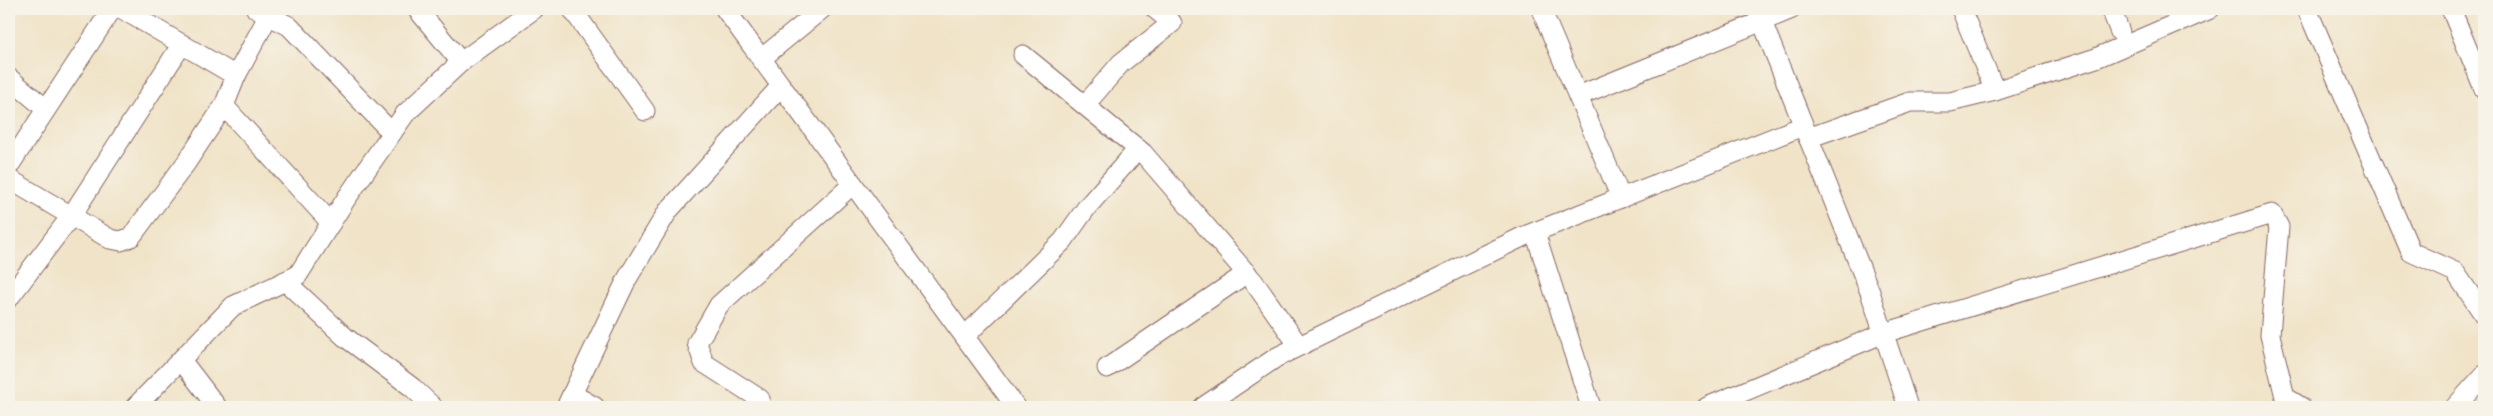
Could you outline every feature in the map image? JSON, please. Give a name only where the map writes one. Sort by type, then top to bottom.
[{"type":"street","points":[[9,166],[112,9]]},
{"type":"street","points":[[122,9],[236,76]]},
{"type":"street","points":[[417,9],[460,62]]},
{"type":"street","points":[[136,407],[234,306],[298,275],[405,114],[460,62],[534,9]]},
{"type":"street","points":[[572,9],[645,112]]},
{"type":"street","points":[[725,9],[1016,407]]},
{"type":"street","points":[[761,59],[822,9]]},
{"type":"street","points":[[1085,105],[1121,64],[1172,23],[1155,9]]},
{"type":"street","points":[[1541,9],[1621,198]]},
{"type":"street","points":[[1578,96],[1759,15],[1792,9]]},
{"type":"street","points":[[1961,9],[1995,91]]},
{"type":"street","points":[[2112,9],[2120,32]]},
{"type":"street","points":[[1203,407],[1277,357],[1299,346],[1536,232],[1621,198],[1806,132],[1910,102],[1950,102],[1995,91],[2096,58],[2210,9]]},
{"type":"street","points":[[2307,9],[2411,252],[2455,272],[2484,315]]},
{"type":"street","points":[[2451,9],[2484,89]]},
{"type":"street","points":[[9,180],[110,239],[121,241],[131,237],[186,163],[224,106],[265,11],[289,26],[392,133]]},
{"type":"street","points":[[1759,15],[1870,292],[1908,407]]},
{"type":"street","points":[[9,298],[72,216],[182,44]]},
{"type":"street","points":[[1023,55],[1138,149],[1247,273],[1299,346]]},
{"type":"street","points":[[9,78],[46,109]]},
{"type":"street","points":[[595,407],[569,401],[627,279],[668,211],[781,86]]},
{"type":"street","points":[[224,106],[331,223]]},
{"type":"street","points":[[965,336],[1063,241],[1087,207],[1138,149]]},
{"type":"street","points":[[760,399],[704,363],[697,343],[719,304],[854,184]]},
{"type":"street","points":[[1707,407],[1884,333],[2272,214],[2279,227],[2270,335],[2285,397],[2301,407]]},
{"type":"street","points":[[1536,232],[1591,407]]},
{"type":"street","points":[[1107,368],[1247,273]]},
{"type":"street","points":[[285,281],[345,337],[413,388],[431,406]]},
{"type":"street","points":[[181,360],[217,407]]},
{"type":"street","points":[[2455,407],[2484,375]]}]
